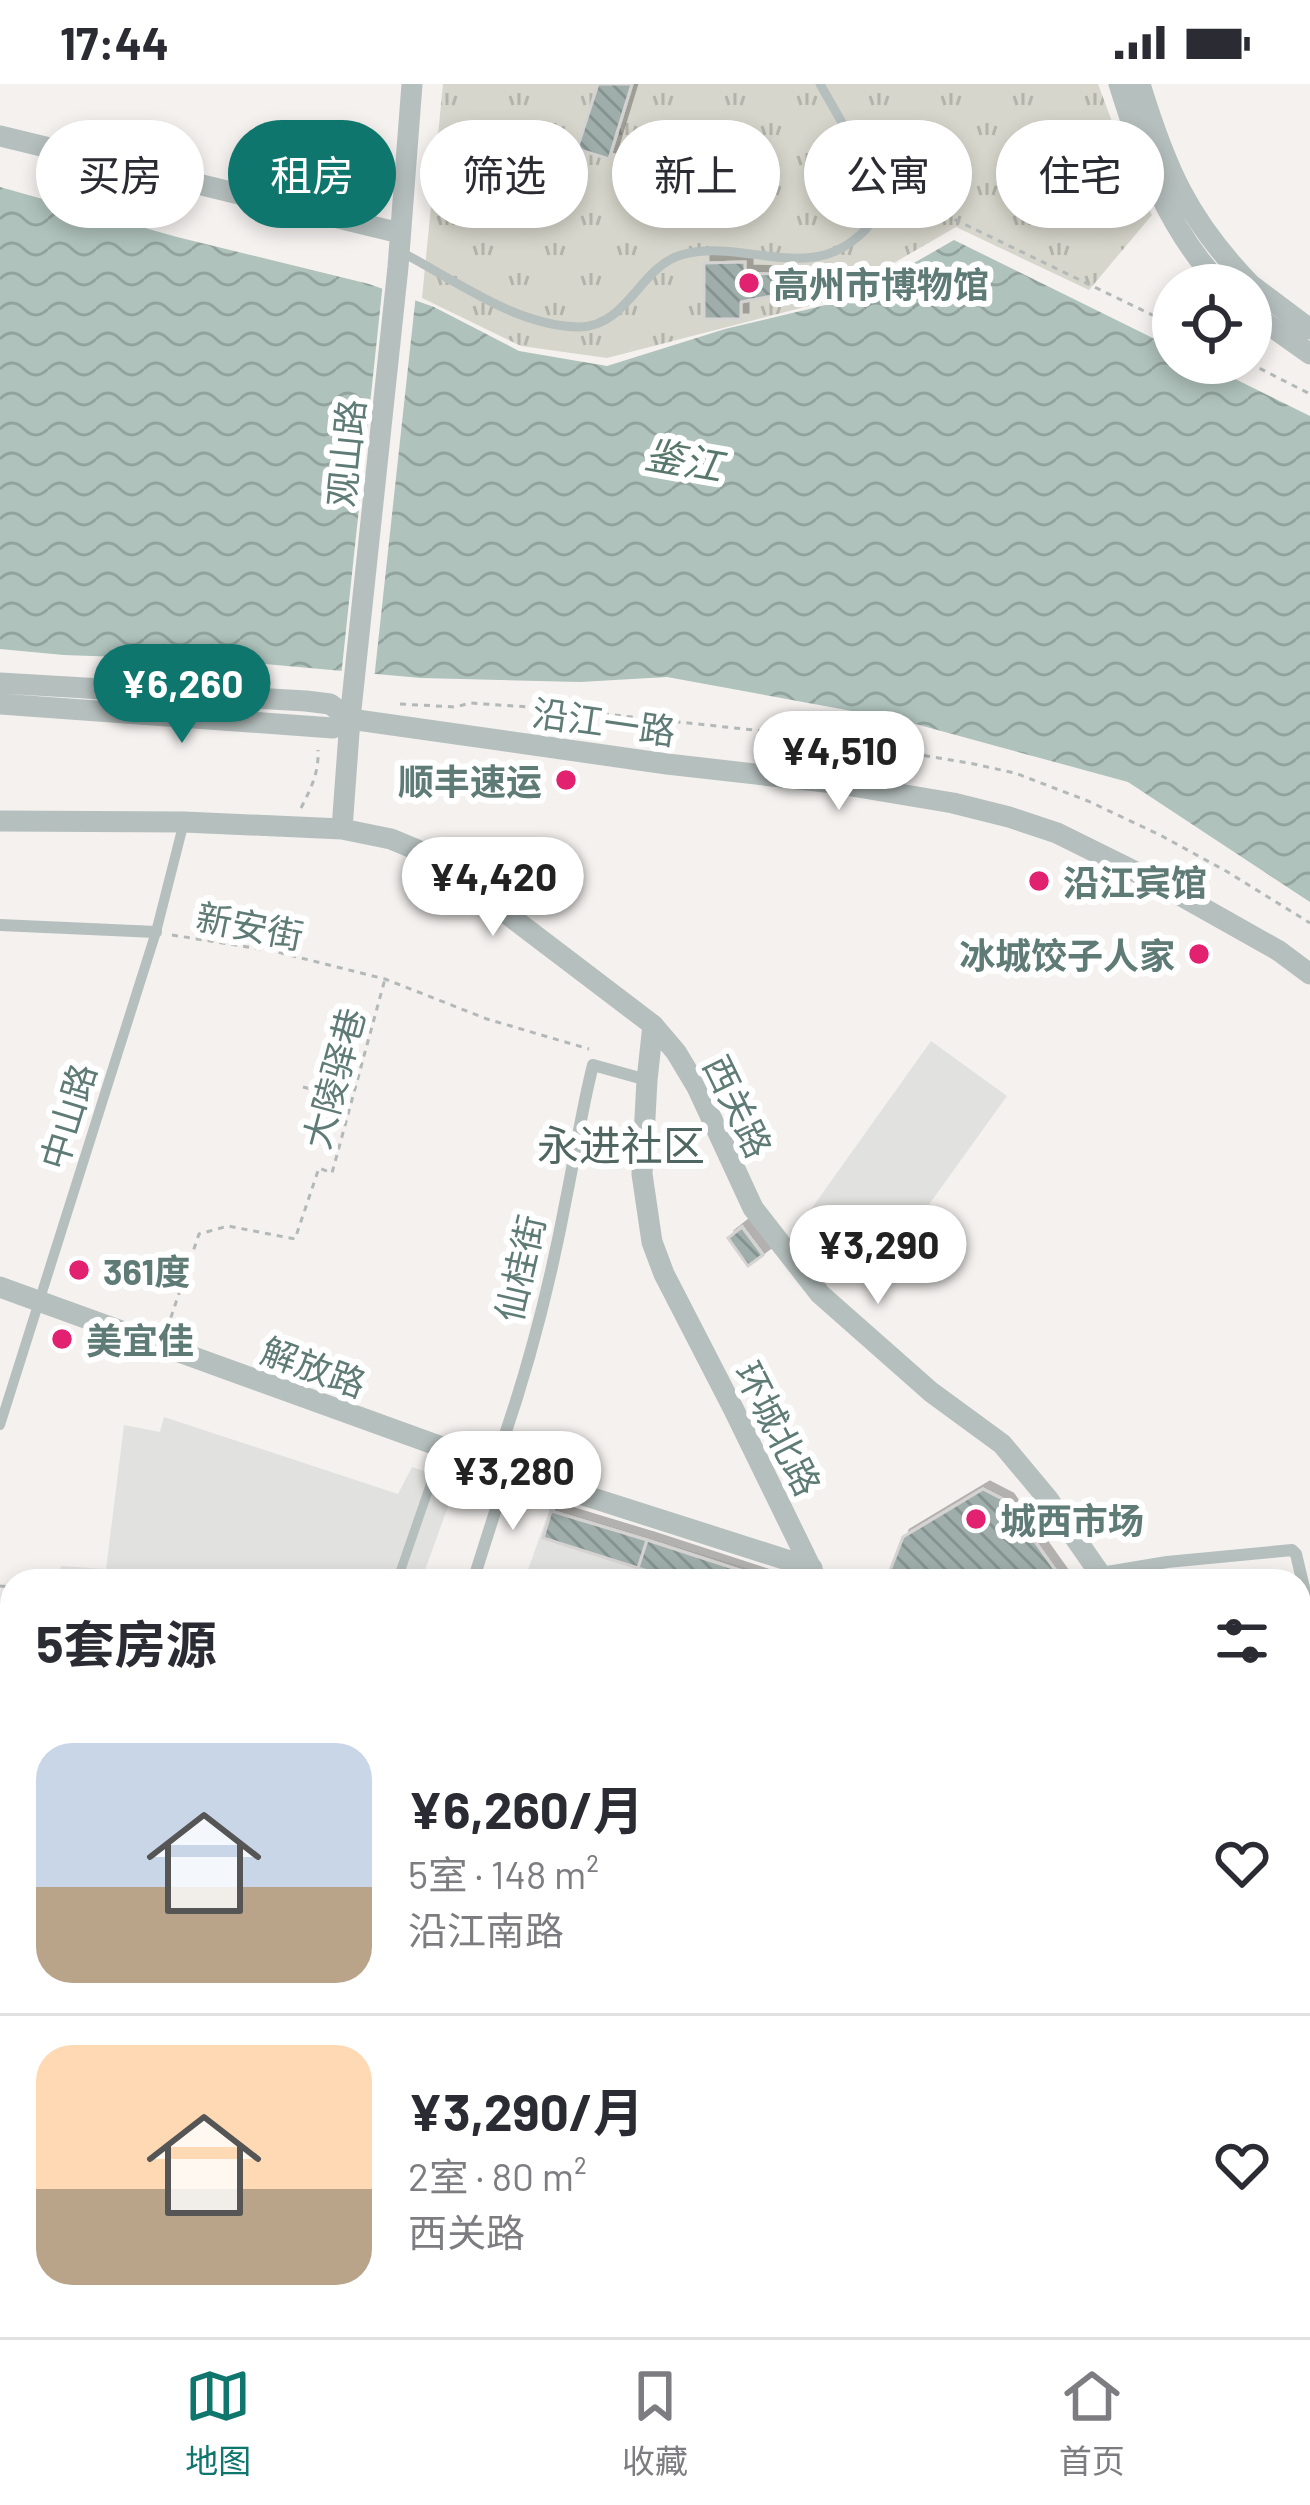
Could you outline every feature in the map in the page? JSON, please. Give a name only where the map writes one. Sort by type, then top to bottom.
[{"type":"street","name":"观山路","points":[[342,829],[412,84]]},
{"type":"street","points":[[1119,84],[1158,194],[1205,264]]},
{"type":"street","points":[[1140,84],[1168,169],[1202,228],[1233,264]]},
{"type":"street","points":[[0,136],[398,250]]},
{"type":"street","points":[[1272,301],[1310,329]]},
{"type":"street","points":[[1272,327],[1310,354]]},
{"type":"street","points":[[0,683],[306,701],[330,704],[350,719],[333,728],[0,704]]},
{"type":"street","name":"沿江一路","points":[[350,719],[953,803],[1057,833],[1162,885],[1279,951],[1310,974]]},
{"type":"street","name":"西关路","points":[[0,821],[342,829],[391,839],[427,854],[653,1025],[697,1087],[753,1208],[820,1294],[931,1392],[1003,1444],[1097,1569]]},
{"type":"street","name":"中山路","points":[[0,1426],[155,932],[184,822]]},
{"type":"street","points":[[0,926],[155,932]]},
{"type":"street","name":"环城北路","points":[[653,1025],[643,1174],[652,1242],[812,1569]]},
{"type":"street","points":[[593,1065],[646,1080]]},
{"type":"street","name":"仙桂街","points":[[476,1569],[567,1195],[593,1065]]},
{"type":"street","name":"解放路","points":[[0,1287],[442,1448],[799,1569]]},
{"type":"street","points":[[1137,1569],[1292,1550],[1300,1569]]},
{"type":"lane","points":[[398,250],[504,308],[573,327],[593,326],[622,309],[658,268],[678,256],[720,250],[790,260],[818,258],[857,237],[886,200],[820,84]]},
{"type":"lane","points":[[401,1569],[442,1448]]},
{"type":"path","points":[[972,228],[1152,316]]},
{"type":"path","points":[[1272,374],[1310,394]]},
{"type":"path","points":[[293,827],[314,784],[316,742]]},
{"type":"path","name":"新安街","points":[[155,932],[273,951],[385,979],[487,1019],[594,1051],[593,1065]]},
{"type":"path","name":"大陵驿巷","points":[[162,1345],[199,1234],[228,1226],[295,1239],[319,1168],[332,1173],[385,979]]},
{"type":"path","points":[[303,1087],[351,1100]]},
{"type":"shaded area","points":[[931,1041],[1007,1096],[874,1281],[799,1226]]},
{"type":"shaded area","points":[[164,1417],[398,1494],[412,1467],[457,1482],[425,1569],[106,1569],[124,1425],[160,1432]]},
{"type":"shaded area","points":[[550,1508],[749,1569],[528,1569]]},
{"type":"green space","points":[[443,84],[1098,84],[1111,120],[996,120],[996,228],[1141,228],[1089,290],[958,228],[972,228],[972,120],[804,120],[804,228],[954,228],[828,301],[607,358],[521,346],[422,298],[429,228],[588,228],[588,120],[439,120]]},
{"type":"water","name":"鉴江","points":[[0,187],[36,197],[36,228],[145,228],[369,284],[434,307],[519,351],[607,366],[725,329],[830,304],[954,240],[1152,338],[1152,384],[1245,384],[1310,416],[1310,902],[1128,782],[901,720],[667,677],[580,682],[421,678],[233,661],[0,649]]},
{"type":"pier","points":[[383,282],[416,294],[374,680],[341,677]]},
{"type":"building","points":[[598,84],[632,84],[621,120],[612,120],[609,159],[588,152],[586,120]]},
{"type":"building","name":"高州市博物馆","points":[[745,262],[745,273],[797,275],[792,292],[741,302],[741,319],[704,319],[704,263]]},
{"type":"building","points":[[742,1227],[763,1255],[748,1266],[728,1238]]},
{"type":"building","name":"城西市场","points":[[983,1489],[1006,1501],[1054,1569],[891,1569],[903,1537]]},
{"type":"building","points":[[551,1511],[647,1540],[638,1568],[543,1538]]},
{"type":"building","points":[[647,1540],[736,1569],[641,1569]]},
{"type":"place","name":"高州市博物馆","points":[[749,283]]},
{"type":"place","name":"顺丰速运","points":[[566,780]]},
{"type":"place","name":"沿江宾馆","points":[[1039,881]]},
{"type":"place","name":"冰城饺子人家","points":[[1199,954]]},
{"type":"place","name":"361度","points":[[79,1270]]},
{"type":"place","name":"美宜佳","points":[[62,1339]]},
{"type":"place","name":"城西市场","points":[[976,1519]]},
{"type":"district","name":"永进社区","points":[[621,1144]]}]
